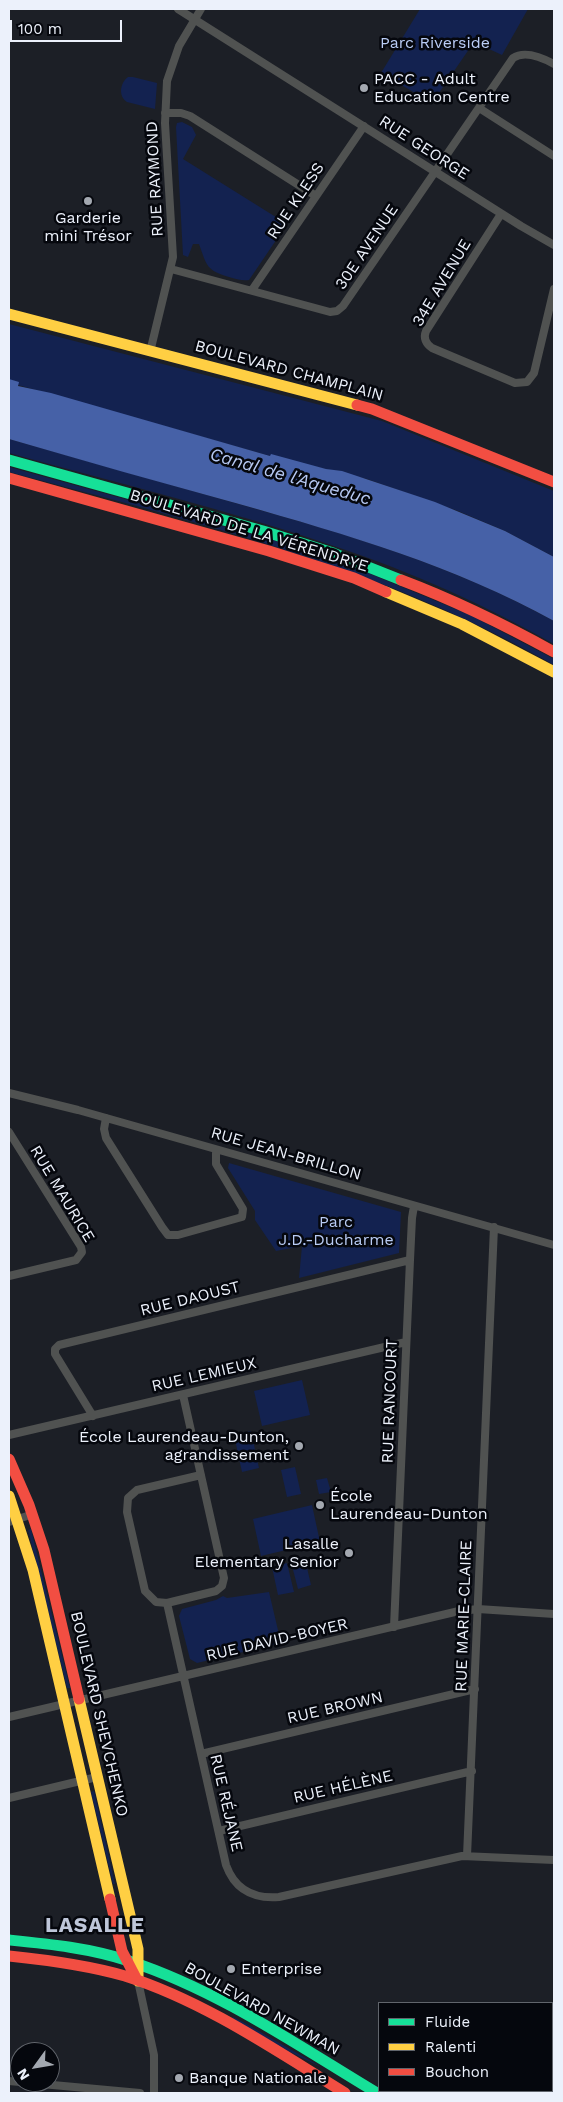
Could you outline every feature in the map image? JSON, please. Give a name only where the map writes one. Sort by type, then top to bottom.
[{"type":"main road","name":"BOULEVARD CHAMPLAIN","points":[[9,314],[372,409],[554,482]]},
{"type":"main road","name":"BOULEVARD DE LA VÉRENDRYE","points":[[9,460],[333,552],[444,597],[554,652]]},
{"type":"main road","name":"BOULEVARD DE LA VÉRENDRYE","points":[[9,478],[276,553],[354,578],[462,624],[554,672]]},
{"type":"main road","name":"BOULEVARD SHEVCHENKO","points":[[9,1459],[32,1514],[44,1550],[138,1949],[133,1963]]},
{"type":"main road","name":"BOULEVARD SHEVCHENKO","points":[[9,1496],[13,1520],[33,1570],[122,1950],[133,1963],[138,1981]]},
{"type":"main road","points":[[102,1954],[115,1945],[119,1937]]},
{"type":"main road","name":"BOULEVARD NEWMAN","points":[[9,1940],[55,1945],[102,1954],[174,1978],[212,1997],[377,2093]]},
{"type":"main road","name":"BOULEVARD NEWMAN","points":[[9,1956],[65,1962],[138,1981],[178,1997],[218,2017],[345,2093]]},
{"type":"street","name":"RUE GEORGE","points":[[178,9],[501,214],[554,245]]},
{"type":"street","name":"RUE RAYMOND","points":[[150,352],[173,257],[165,113],[170,69],[179,46],[201,9]]},
{"type":"street","name":"30E AVENUE","points":[[171,269],[330,312],[340,309],[516,56],[536,56],[554,64]]},
{"type":"street","points":[[479,108],[554,156]]},
{"type":"street","points":[[165,113],[181,113],[190,116],[316,196]]},
{"type":"street","name":"RUE KLESS","points":[[252,290],[364,126]]},
{"type":"street","name":"34E AVENUE","points":[[501,214],[426,331],[424,337],[426,343],[432,348],[515,383],[527,382],[534,374],[554,289]]},
{"type":"street","name":"RUE JEAN-BRILLON","points":[[9,1093],[106,1118],[554,1245]]},
{"type":"street","points":[[106,1118],[104,1129],[106,1138],[168,1235],[178,1235],[242,1217],[243,1209],[241,1204],[216,1164],[216,1150]]},
{"type":"street","name":"RUE MAURICE","points":[[9,1132],[81,1247],[82,1252],[76,1260],[9,1276]]},
{"type":"street","name":"RUE RANCOURT","points":[[394,1627],[406,1342],[414,1206]]},
{"type":"street","name":"RUE MARIE-CLAIRE","points":[[467,1856],[494,1227]]},
{"type":"street","name":"RUE DAOUST","points":[[93,1416],[55,1354],[55,1349],[58,1345],[410,1260]]},
{"type":"street","name":"RUE LEMIEUX","points":[[9,1435],[406,1342]]},
{"type":"street","points":[[183,1395],[224,1574],[224,1582],[216,1591],[167,1603],[156,1602],[145,1591],[127,1512],[128,1498],[137,1490],[201,1475]]},
{"type":"street","points":[[13,1520],[32,1514]]},
{"type":"street","name":"RUE RÉJANE","points":[[167,1603],[226,1865],[232,1878],[240,1887],[251,1894],[267,1898],[279,1897],[456,1857],[554,1860]]},
{"type":"street","name":"RUE DAVID-BOYER","points":[[9,1717],[459,1611],[478,1609],[554,1614]]},
{"type":"street","name":"RUE BROWN","points":[[201,1754],[475,1690]]},
{"type":"street","name":"RUE HÉLÈNE","points":[[219,1830],[472,1771]]},
{"type":"street","points":[[9,1798],[98,1777]]},
{"type":"street","name":"BOULEVARD SHEVCHENKO","points":[[138,1981],[155,2060],[154,2093]]},
{"type":"street","points":[[60,2089],[140,2093]]},
{"type":"green space","name":"Parc Riverside","points":[[420,9],[528,9],[502,55],[474,42],[432,103],[381,73]]},
{"type":"green space","points":[[128,77],[157,83],[155,109],[127,102],[124,99],[121,90],[123,83]]},
{"type":"green space","points":[[182,122],[192,127],[196,135],[183,159],[287,224],[249,280],[232,278],[216,272],[208,266],[199,244],[193,244],[188,257],[183,255],[176,127],[177,123]]},
{"type":"green space","points":[[9,324],[382,421],[554,491],[554,557],[505,531],[458,511],[367,479],[270,456],[18,385],[9,379]]},
{"type":"green space","points":[[9,439],[323,528],[441,568],[479,584],[554,621],[554,644],[448,590],[393,567],[214,509],[9,453]]},
{"type":"green space","points":[[9,467],[273,540],[351,566],[470,615],[554,659],[554,665],[490,631],[424,601],[357,574],[219,529],[9,472]]},
{"type":"green space","name":"Parc J.D.-Ducharme","points":[[229,1163],[401,1212],[399,1253],[299,1278],[302,1246],[276,1251],[255,1220],[255,1211],[228,1168]]},
{"type":"green space","points":[[302,1380],[310,1415],[262,1426],[254,1391]]},
{"type":"green space","points":[[251,1431],[259,1468],[242,1472],[234,1435]]},
{"type":"green space","points":[[295,1467],[301,1494],[287,1497],[281,1470]]},
{"type":"green space","points":[[327,1478],[331,1492],[319,1494],[316,1480]]},
{"type":"green space","points":[[312,1505],[320,1542],[261,1556],[253,1519]]},
{"type":"green space","points":[[31,1529],[70,1688],[67,1688],[28,1530]]},
{"type":"green space","points":[[305,1559],[311,1585],[298,1589],[291,1562]]},
{"type":"green space","points":[[287,1563],[294,1592],[278,1595],[272,1567]]},
{"type":"green space","points":[[269,1592],[281,1643],[197,1663],[190,1659],[179,1616],[182,1609],[216,1600],[223,1596],[227,1598]]},
{"type":"green space","points":[[94,1791],[115,1884],[113,1884],[91,1792]]},
{"type":"green space","points":[[233,2017],[243,2022],[323,2068],[290,2052]]},
{"type":"water","name":"Canal de l'Aqueduc","points":[[9,379],[19,382],[18,386],[51,393],[270,456],[271,454],[326,469],[342,471],[435,502],[505,531],[554,557],[554,621],[517,601],[440,568],[360,540],[9,439]]},
{"type":"traffic: fast","points":[[9,460],[263,531],[333,553],[401,580]]},
{"type":"traffic: fast","points":[[9,1940],[99,1953],[162,1973],[194,1987],[256,2020],[377,2093]]},
{"type":"traffic: slow","points":[[9,314],[357,405]]},
{"type":"traffic: slow","points":[[386,592],[462,624],[554,672]]},
{"type":"traffic: slow","points":[[9,1496],[33,1570],[110,1899]]},
{"type":"traffic: slow","points":[[79,1699],[138,1949],[138,1981]]},
{"type":"traffic: jam","points":[[357,405],[372,409],[554,482]]},
{"type":"traffic: jam","points":[[9,478],[269,551],[354,578],[386,592]]},
{"type":"traffic: jam","points":[[401,580],[479,613],[554,652]]},
{"type":"traffic: jam","points":[[9,1459],[29,1505],[44,1550],[79,1699]]},
{"type":"traffic: jam","points":[[110,1899],[122,1951],[137,1980]]},
{"type":"traffic: jam","points":[[9,1956],[53,1961],[96,1969],[154,1986],[238,2028],[345,2093]]},
{"type":"place","name":"PACC - Adult Education Centre","points":[[364,88]]},
{"type":"place","name":"Garderie mini Trésor","points":[[88,201]]},
{"type":"place","name":"École Laurendeau-Dunton, agrandissement","points":[[299,1446]]},
{"type":"place","name":"École Laurendeau-Dunton","points":[[320,1505]]},
{"type":"place","name":"Lasalle Elementary Senior","points":[[349,1553]]},
{"type":"place","name":"Enterprise","points":[[231,1969]]},
{"type":"place","name":"Banque Nationale","points":[[179,2078]]},
{"type":"district","name":"LASALLE","points":[[95,1926]]}]
